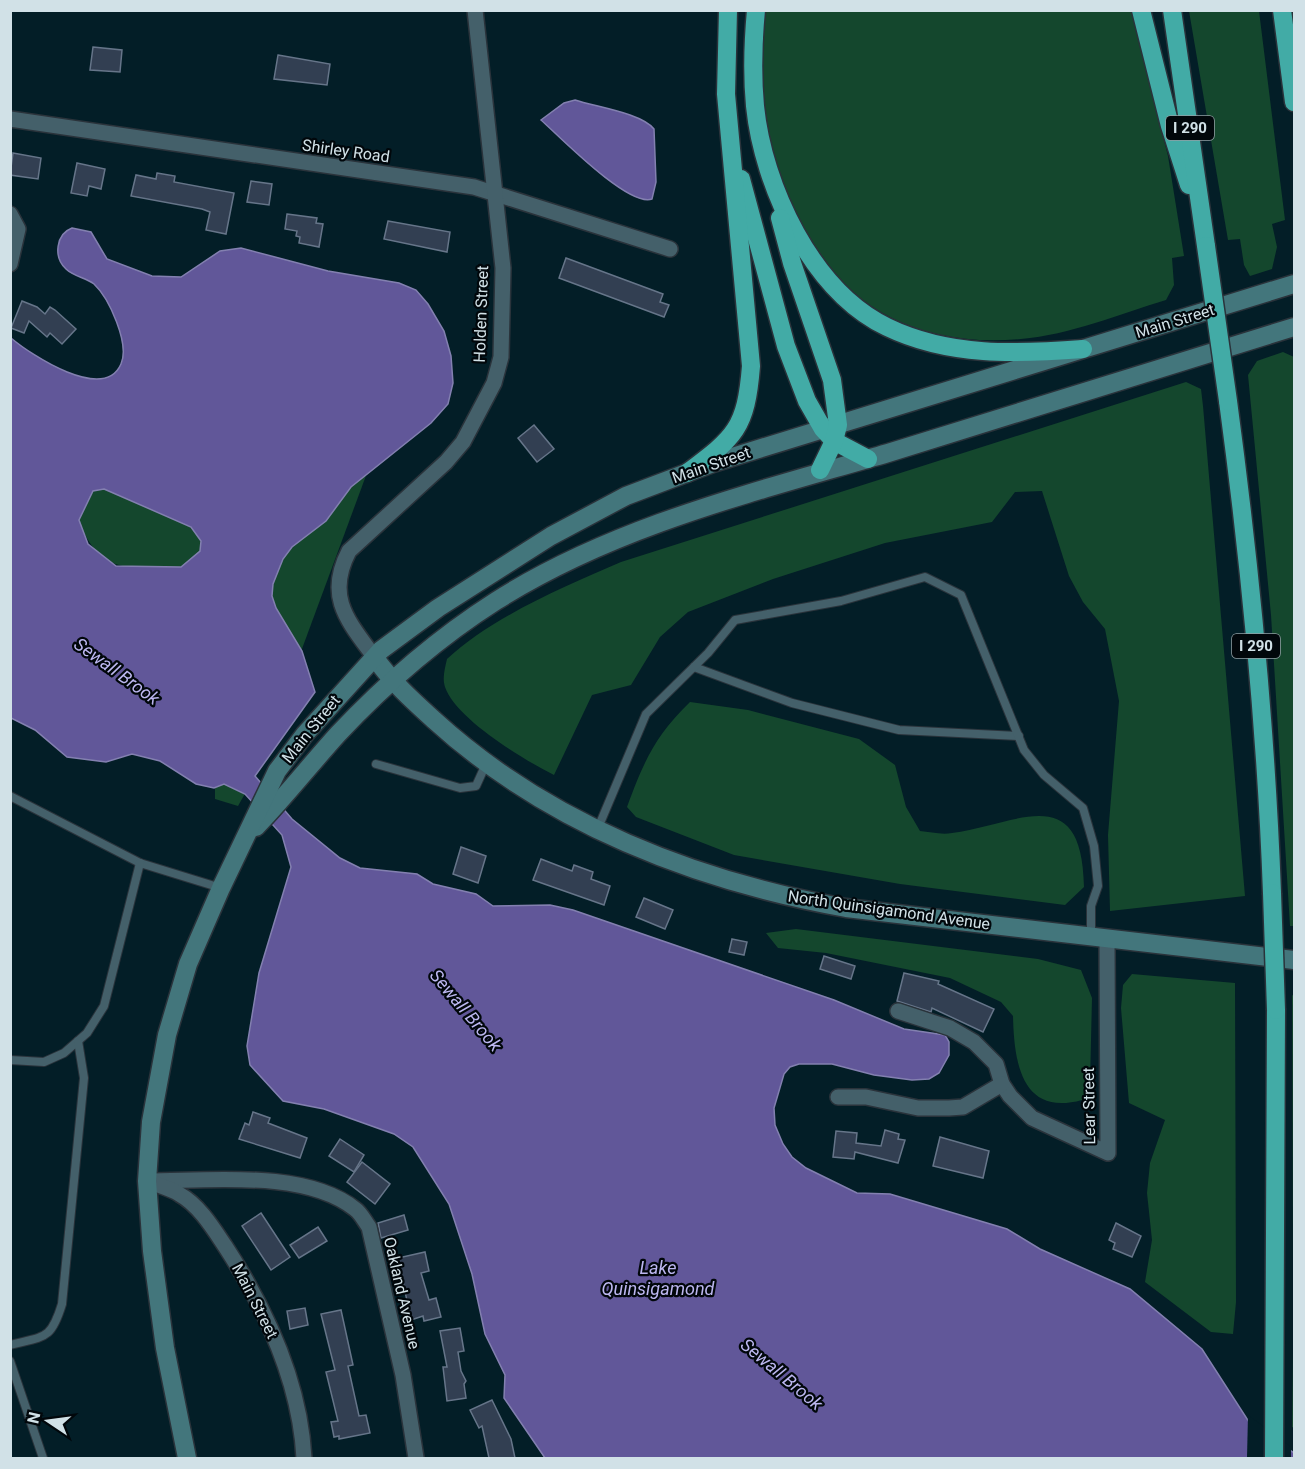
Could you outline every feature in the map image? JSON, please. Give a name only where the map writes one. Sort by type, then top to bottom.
[{"type":"highway","points":[[728,10],[726,94],[730,124],[739,171],[786,346],[807,401],[832,432],[868,459]]},
{"type":"highway","points":[[756,10],[755,106],[768,170],[792,263],[832,380],[832,432],[820,471]]},
{"type":"highway","points":[[1141,10],[1170,126],[1202,226]]},
{"type":"highway","name":"I 290","points":[[1172,10],[1180,46],[1202,226],[1245,530],[1260,691],[1272,893],[1276,1010],[1274,1458]]},
{"type":"highway","points":[[1282,10],[1294,102]]},
{"type":"highway","points":[[687,473],[733,435],[742,417],[749,389],[751,366],[739,253],[730,124]]},
{"type":"highway","points":[[768,170],[797,235],[820,270],[835,288],[871,318],[906,335],[974,351],[1007,354],[1083,349]]},
{"type":"main road","name":"Main Street","points":[[187,1458],[156,1286],[147,1181],[151,1122],[167,1035],[192,954],[220,888],[277,771],[305,734],[375,658],[400,635],[474,583],[551,536],[626,496],[687,473],[832,432],[1083,349],[1294,284]]},
{"type":"main road","name":"Main Street","points":[[247,836],[291,791],[337,736],[392,681],[449,633],[498,600],[588,552],[674,519],[820,471],[868,459],[1294,327]]},
{"type":"main road","name":"North Quinsigamond Avenue","points":[[375,658],[392,681],[454,739],[558,809],[666,860],[737,884],[792,898],[896,914],[1294,960]]},
{"type":"street","name":"Holden Street","points":[[375,658],[339,602],[340,568],[349,551],[446,462],[463,442],[494,383],[501,357],[502,278],[475,10]]},
{"type":"street","name":"Shirley Road","points":[[10,119],[474,187],[670,249]]},
{"type":"street","points":[[10,214],[18,229],[10,264]]},
{"type":"street","name":"Lear Street","points":[[898,1011],[950,1028],[974,1042],[996,1064],[1002,1084],[1010,1096],[1032,1118],[1108,1153],[1099,938]]},
{"type":"street","points":[[838,1097],[867,1097],[918,1108],[963,1107],[1002,1084]]},
{"type":"street","name":"Main Street","points":[[147,1181],[180,1194],[194,1206],[212,1227],[237,1264],[265,1314],[286,1368],[303,1428],[304,1458]]},
{"type":"street","name":"Oakland Avenue","points":[[147,1181],[282,1183],[317,1191],[357,1209],[369,1227],[403,1375],[416,1458]]},
{"type":"lane","points":[[597,829],[646,714],[694,667],[735,620],[841,600],[925,577],[961,595],[1024,750],[1044,776],[1083,808],[1094,846],[1098,886],[1091,906],[1099,938]]},
{"type":"lane","points":[[694,667],[792,703],[899,730],[1019,736]]},
{"type":"lane","points":[[376,764],[460,788],[476,786],[487,763]]},
{"type":"lane","points":[[10,796],[140,863],[220,888]]},
{"type":"lane","points":[[10,1060],[44,1062],[64,1053],[87,1033],[104,1006],[140,863]]},
{"type":"lane","points":[[10,1345],[49,1334],[56,1324],[62,1304],[84,1073],[78,1041]]},
{"type":"lane","points":[[10,1361],[43,1458]]},
{"type":"green space","points":[[764,11],[1131,11],[1168,156],[1184,256],[1172,258],[1174,285],[1166,300],[1058,333],[1021,339],[977,340],[936,334],[900,322],[867,303],[838,279],[814,249],[794,213],[778,172],[764,118],[762,57]]},
{"type":"green space","points":[[1189,11],[1259,11],[1285,220],[1272,224],[1277,247],[1272,269],[1250,276],[1244,265],[1240,239],[1228,240]]},
{"type":"green space","points":[[1283,352],[1294,357],[1294,926],[1290,926],[1271,615],[1248,375],[1257,361]]},
{"type":"green space","points":[[1186,382],[1201,389],[1203,406],[1245,896],[1110,911],[1108,835],[1119,701],[1105,629],[1083,602],[1069,576],[1042,491],[1015,492],[992,522],[885,543],[773,579],[688,612],[660,637],[631,685],[592,695],[554,775],[509,749],[476,725],[462,712],[445,687],[447,659],[465,644],[507,616],[621,562]]},
{"type":"green space","points":[[381,435],[255,776],[238,806],[215,799],[215,760],[266,565]]},
{"type":"green space","points":[[104,489],[192,527],[201,541],[200,551],[181,567],[132,567],[107,560],[87,539],[79,521],[93,491]]},
{"type":"green space","points":[[690,702],[748,710],[859,739],[895,765],[906,807],[920,831],[948,834],[1023,817],[1043,816],[1059,820],[1072,832],[1081,854],[1084,887],[1065,905],[900,884],[734,855],[636,817],[627,807],[645,763],[659,738]]},
{"type":"green space","points":[[796,929],[1038,959],[1081,970],[1092,998],[1090,1083],[1082,1100],[1062,1103],[1046,1100],[1034,1093],[1019,1067],[1013,1016],[1001,1002],[950,978],[826,953],[778,948],[766,933]]},
{"type":"green space","points":[[1132,974],[1235,983],[1236,1302],[1233,1334],[1211,1332],[1145,1282],[1152,1240],[1147,1193],[1150,1163],[1165,1120],[1129,1103],[1121,1008],[1123,985]]},
{"type":"green space","points":[[1292,995],[1294,996],[1294,1274],[1293,1264]]},
{"type":"green space","points":[[1294,1276],[1294,1428],[1292,1427]]},
{"type":"water","points":[[575,100],[629,115],[648,123],[654,129],[656,182],[652,199],[641,199],[627,193],[595,169],[541,120],[564,103]]},
{"type":"water","name":"Lake Quinsigamond","points":[[72,228],[91,232],[107,259],[152,276],[181,277],[220,251],[241,248],[328,271],[399,283],[416,290],[428,304],[444,331],[451,356],[453,383],[448,404],[431,423],[351,487],[326,521],[292,547],[283,559],[273,584],[272,596],[276,608],[302,651],[315,692],[255,776],[292,819],[340,858],[360,868],[417,874],[433,884],[476,894],[493,906],[550,905],[573,910],[834,1000],[904,1029],[945,1035],[949,1042],[949,1055],[939,1073],[929,1079],[912,1080],[874,1075],[832,1064],[799,1064],[790,1067],[784,1074],[774,1108],[775,1125],[783,1144],[792,1157],[806,1168],[857,1193],[890,1194],[1007,1229],[1040,1249],[1130,1289],[1202,1349],[1249,1422],[1294,1453],[1294,1458],[545,1458],[504,1398],[505,1375],[485,1334],[472,1274],[449,1204],[413,1147],[394,1134],[324,1109],[283,1101],[250,1065],[247,1046],[259,973],[291,867],[282,835],[245,794],[224,784],[214,788],[196,784],[160,761],[132,754],[106,762],[67,757],[35,730],[11,718],[11,338],[50,364],[84,377],[99,379],[112,375],[121,364],[123,355],[120,334],[106,300],[94,284],[69,271],[59,258],[58,246],[62,235]],"holes":[[[104,489],[191,527],[201,541],[200,551],[181,567],[116,566],[88,544],[79,520],[93,491]]]},
{"type":"pier","points":[[1248,1415],[1291,1447],[1291,1458],[1247,1458]]},
{"type":"building","points":[[93,47],[122,50],[120,72],[90,70]]},
{"type":"building","points":[[278,55],[330,64],[327,85],[274,79]]},
{"type":"building","points":[[13,153],[41,158],[38,179],[10,175]]},
{"type":"building","points":[[77,163],[105,169],[101,189],[89,186],[87,196],[71,193]]},
{"type":"building","points":[[157,173],[175,176],[174,182],[234,193],[226,234],[206,230],[210,212],[131,196],[136,175],[156,179]]},
{"type":"building","points":[[251,181],[272,184],[269,205],[247,202]]},
{"type":"building","points":[[287,214],[317,218],[316,223],[323,224],[319,247],[299,243],[300,237],[296,236],[297,231],[285,229]]},
{"type":"building","points":[[388,221],[450,232],[447,252],[384,239]]},
{"type":"building","points":[[566,258],[663,294],[660,302],[669,305],[664,317],[559,278]]},
{"type":"building","points":[[22,301],[37,307],[45,314],[50,307],[76,329],[62,344],[50,333],[47,337],[29,321],[24,333],[11,328]]},
{"type":"building","points":[[534,425],[554,449],[537,462],[518,438]]},
{"type":"building","points":[[461,847],[486,856],[478,883],[453,874]]},
{"type":"building","points":[[541,859],[572,871],[574,865],[593,872],[591,879],[610,886],[604,905],[533,880]]},
{"type":"building","points":[[644,898],[673,910],[665,929],[636,917]]},
{"type":"building","points":[[732,939],[747,942],[744,955],[729,952]]},
{"type":"building","points":[[824,956],[855,966],[851,979],[820,969]]},
{"type":"building","points":[[904,973],[939,981],[938,984],[994,1009],[983,1032],[932,1008],[931,1012],[897,1001]]},
{"type":"building","points":[[253,1112],[270,1118],[268,1123],[307,1138],[300,1158],[239,1139],[245,1123],[249,1125]]},
{"type":"building","points":[[885,1130],[899,1134],[898,1139],[905,1140],[898,1163],[855,1152],[854,1159],[833,1157],[836,1131],[857,1133],[856,1143],[881,1146]]},
{"type":"building","points":[[940,1137],[989,1151],[983,1178],[933,1166]]},
{"type":"building","points":[[340,1139],[364,1155],[354,1172],[329,1156]]},
{"type":"building","points":[[362,1162],[390,1184],[375,1204],[347,1182]]},
{"type":"building","points":[[261,1213],[290,1257],[271,1270],[242,1226]]},
{"type":"building","points":[[404,1215],[408,1230],[381,1238],[378,1223]]},
{"type":"building","points":[[1116,1223],[1141,1236],[1132,1257],[1113,1249],[1115,1243],[1109,1240]]},
{"type":"building","points":[[318,1227],[327,1241],[299,1258],[290,1245]]},
{"type":"building","points":[[425,1252],[429,1271],[421,1273],[429,1300],[436,1298],[441,1317],[424,1321],[423,1316],[411,1320],[398,1258]]},
{"type":"building","points":[[305,1308],[308,1325],[290,1329],[287,1311]]},
{"type":"building","points":[[341,1310],[353,1365],[348,1366],[359,1416],[366,1415],[370,1433],[339,1439],[339,1436],[334,1437],[331,1422],[338,1421],[326,1372],[335,1370],[321,1314]]},
{"type":"building","points":[[460,1328],[464,1351],[458,1352],[461,1371],[466,1381],[464,1384],[466,1398],[447,1401],[443,1367],[447,1367],[440,1331]]},
{"type":"building","points":[[492,1400],[511,1439],[515,1458],[489,1458],[482,1426],[479,1428],[470,1410]]},
{"type":"water label","name":"Sewall Brook","points":[[117,671]]},
{"type":"water label","name":"Sewall Brook","points":[[466,1010]]},
{"type":"water label","name":"Sewall Brook","points":[[782,1374]]}]
